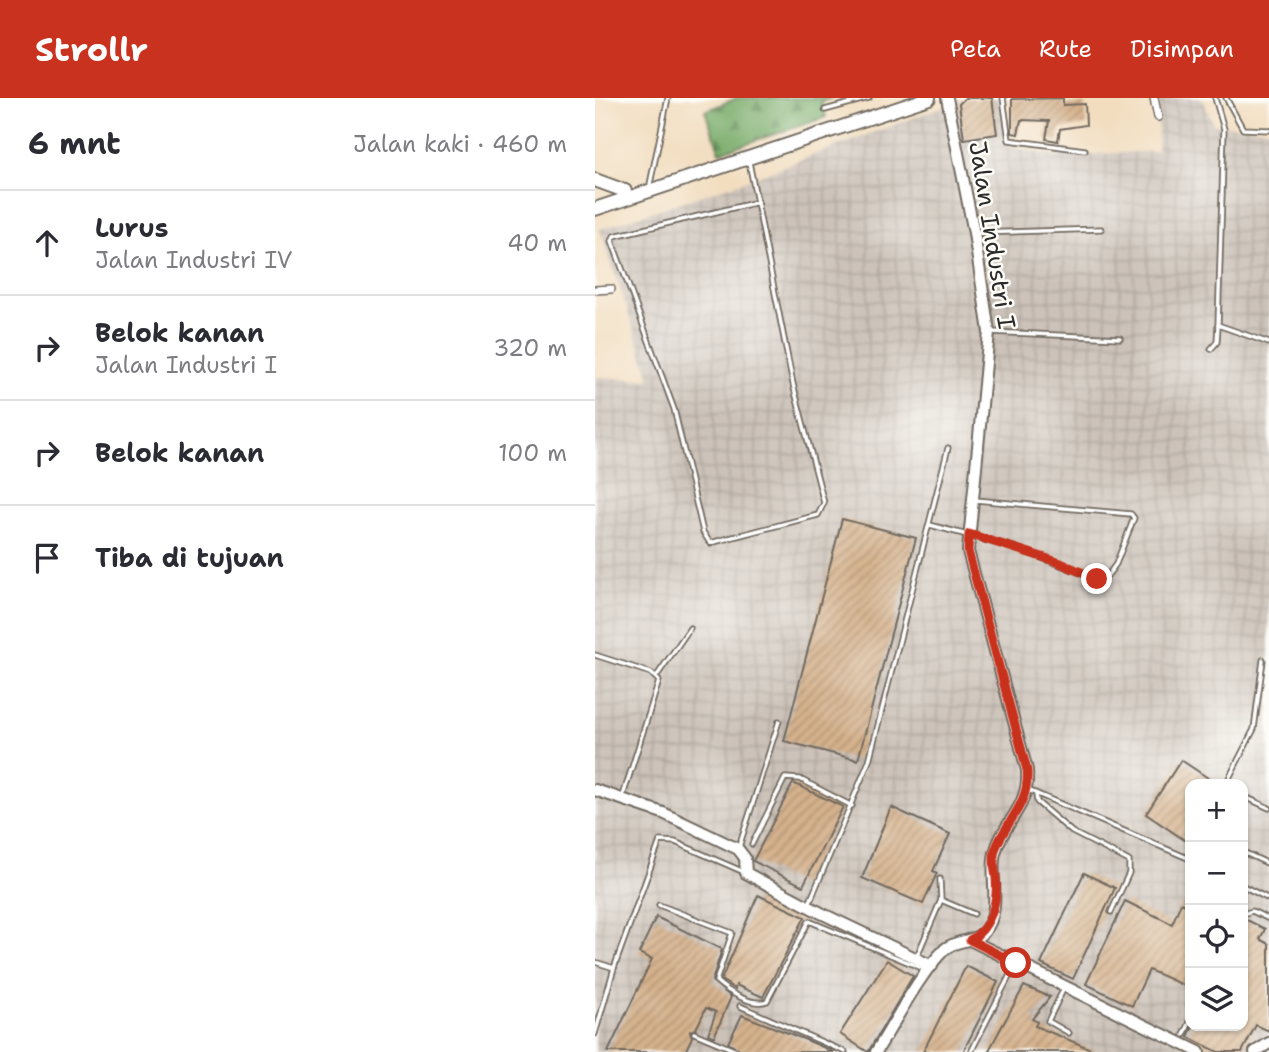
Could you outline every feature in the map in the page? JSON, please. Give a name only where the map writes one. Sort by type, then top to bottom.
[{"type":"main road","points":[[595,206],[625,191],[678,178],[893,106],[929,98]]},
{"type":"main road","name":"Jalan Industri I","points":[[947,98],[974,233],[989,332],[968,551],[1032,792]]},
{"type":"main road","points":[[595,206],[667,186],[678,178]]},
{"type":"main road","points":[[595,180],[625,191]]},
{"type":"main road","points":[[595,790],[663,813],[738,849],[745,858],[746,873],[931,967]]},
{"type":"main road","points":[[876,1052],[946,948],[983,933],[988,925],[996,886],[995,850],[1032,792]]},
{"type":"main road","points":[[970,940],[1197,1052]]},
{"type":"main road","points":[[1255,1052],[1269,1043]]},
{"type":"street","points":[[1154,98],[1158,117]]},
{"type":"street","points":[[595,290],[611,289]]},
{"type":"lane","points":[[650,184],[668,98]]},
{"type":"lane","points":[[825,110],[869,98]]},
{"type":"lane","points":[[1003,98],[1009,140],[1085,150]]},
{"type":"lane","points":[[1211,349],[1217,342],[1224,129],[1215,98]]},
{"type":"lane","points":[[1226,98],[1243,129],[1269,130]]},
{"type":"lane","points":[[747,156],[758,202],[793,384],[824,503],[818,515],[709,542],[703,532],[674,409],[613,241],[614,236],[758,202]]},
{"type":"lane","points":[[974,233],[1101,229]]},
{"type":"lane","points":[[1218,325],[1269,342]]},
{"type":"lane","points":[[989,332],[1120,338]]},
{"type":"lane","points":[[808,906],[869,761],[948,448]]},
{"type":"lane","points":[[930,525],[969,534],[1058,562],[1086,577],[1105,579],[1116,564],[1135,518],[1132,514],[975,500]]},
{"type":"lane","points":[[656,677],[690,628]]},
{"type":"lane","points":[[595,655],[656,677]]},
{"type":"lane","points":[[1229,779],[1254,729],[1263,660]]},
{"type":"lane","points":[[622,799],[659,687],[656,677]]},
{"type":"lane","points":[[738,849],[779,721]]},
{"type":"lane","points":[[751,844],[785,778],[800,779],[852,806]]},
{"type":"lane","points":[[1032,792],[1185,856]]},
{"type":"lane","points":[[1032,792],[1037,802],[1072,832],[1129,861],[1129,873],[1111,912]]},
{"type":"lane","points":[[1248,798],[1269,808]]},
{"type":"lane","points":[[595,1034],[614,968],[660,841],[675,842],[746,873]]},
{"type":"lane","points":[[1248,854],[1269,864]]},
{"type":"lane","points":[[916,958],[941,900],[940,879]]},
{"type":"lane","points":[[1248,888],[1269,899]]},
{"type":"lane","points":[[941,900],[974,914]]},
{"type":"lane","points":[[659,905],[732,933],[716,981],[739,996],[761,1003],[767,1001],[809,921],[919,969],[931,967]]},
{"type":"lane","points":[[1248,912],[1252,911],[1269,919]]},
{"type":"lane","points":[[595,962],[614,968]]},
{"type":"lane","points":[[971,1052],[1016,963]]},
{"type":"lane","points":[[1065,986],[1048,1021],[1069,1033]]},
{"type":"lane","points":[[740,1006],[845,1052]]},
{"type":"lane","points":[[1184,1035],[1186,1031]]},
{"type":"lane","points":[[694,1033],[739,1052]]},
{"type":"shaded area","points":[[966,98],[999,98],[1007,146],[1056,156],[1157,151],[1159,98],[1202,98],[1213,124],[1269,129],[1269,1052],[595,1052],[595,377],[651,380],[600,229],[739,183]]},
{"type":"green space","points":[[737,98],[832,98],[821,102],[826,117],[720,152],[705,111]]},
{"type":"building","points":[[965,98],[992,98],[997,134],[964,139],[959,104]]},
{"type":"building","points":[[1063,98],[1063,105],[1085,104],[1086,125],[1060,129],[1058,141],[1046,139],[1049,121],[1021,120],[1018,134],[1012,133],[1012,99]]},
{"type":"building","points":[[842,519],[916,538],[858,760],[784,741]]},
{"type":"building","points":[[1181,760],[1210,779],[1185,779],[1185,840],[1146,814]]},
{"type":"building","points":[[793,783],[843,807],[803,886],[753,861]]},
{"type":"building","points":[[891,807],[950,834],[933,871],[937,873],[923,904],[862,878]]},
{"type":"building","points":[[1084,873],[1115,888],[1073,979],[1041,964]]},
{"type":"building","points":[[758,895],[805,917],[763,997],[736,985],[735,989],[721,980]]},
{"type":"building","points":[[1125,901],[1172,924],[1181,903],[1185,905],[1185,986],[1149,970],[1132,1006],[1086,984]]},
{"type":"building","points":[[656,917],[722,949],[712,981],[731,997],[714,1037],[708,1034],[716,1012],[706,1008],[696,1029],[690,1031],[692,1037],[685,1052],[608,1052],[652,959],[639,953]]},
{"type":"building","points":[[1248,920],[1265,929],[1260,939],[1269,944],[1269,1031],[1256,1025],[1242,1052],[1218,1052],[1188,1037],[1191,1031],[1248,1031]]},
{"type":"building","points":[[887,960],[913,976],[868,1052],[840,1034]]},
{"type":"building","points":[[966,966],[998,982],[963,1052],[923,1052]]},
{"type":"building","points":[[1024,986],[1050,997],[1032,1019],[1037,1022],[1035,1026],[1098,1052],[988,1052]]},
{"type":"building","points":[[742,1015],[834,1052],[743,1052],[728,1043]]},
{"type":"route","points":[[1016,963],[970,940],[983,933],[988,925],[996,886],[995,850],[1028,790],[1027,770],[968,551],[969,534],[1058,562],[1086,577],[1097,579]]}]
